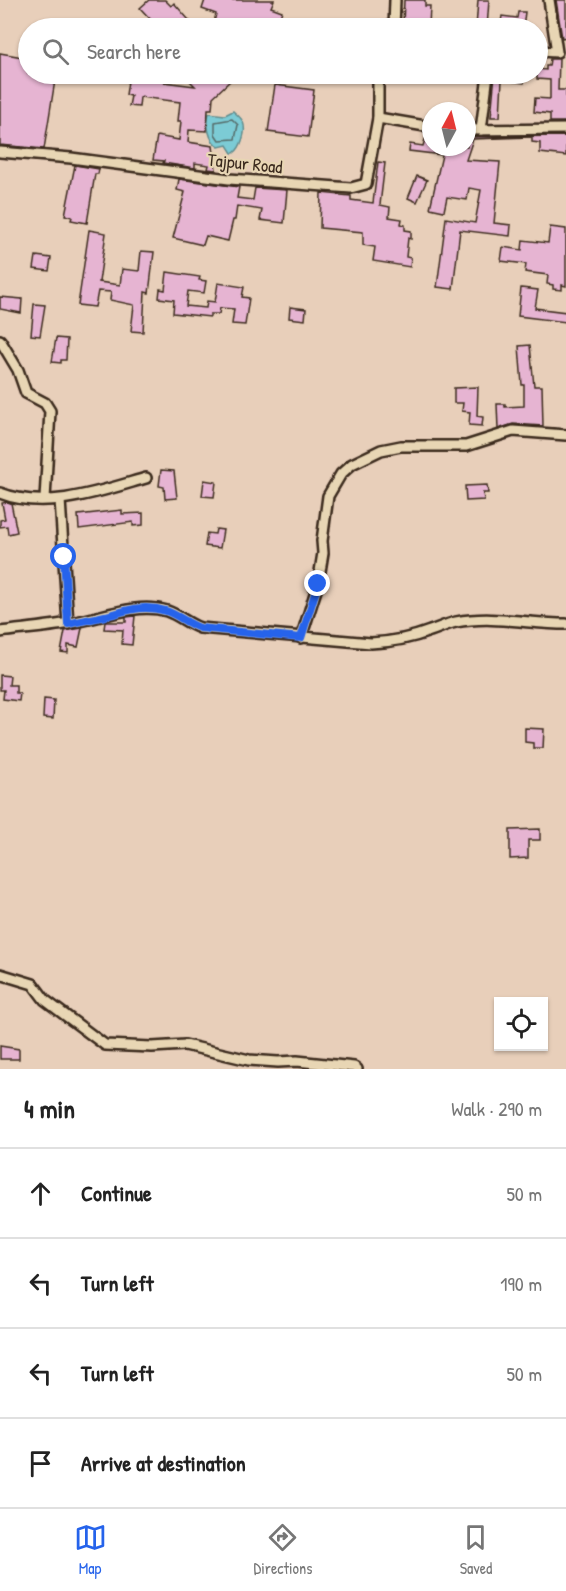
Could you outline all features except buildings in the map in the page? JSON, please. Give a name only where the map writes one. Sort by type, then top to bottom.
[{"type":"street","points":[[394,18],[395,0]]},
{"type":"street","points":[[548,52],[557,52],[549,0]]},
{"type":"street","points":[[378,84],[378,118],[422,125]]},
{"type":"street","points":[[481,130],[487,84]]},
{"type":"street","name":"Tajpur Road","points":[[0,152],[71,158],[299,186],[356,188],[364,186],[368,181],[378,118]]},
{"type":"street","points":[[476,130],[566,129]]},
{"type":"street","points":[[0,340],[18,370],[26,393],[45,403],[50,411],[45,499]]},
{"type":"street","points":[[301,638],[318,584],[328,496],[341,474],[352,464],[381,450],[401,446],[466,446],[513,431],[566,435]]},
{"type":"street","points":[[0,493],[12,498],[60,500],[147,478]]},
{"type":"street","points":[[60,500],[68,624]]},
{"type":"street","points":[[0,632],[68,624],[129,609],[145,608],[166,611],[200,628],[357,642],[387,642],[457,622],[482,619],[547,625],[566,624]]},
{"type":"street","points":[[0,974],[33,984],[45,1000],[105,1045],[152,1047],[169,1044],[185,1045],[249,1060],[297,1061],[357,1069]]},
{"type":"water","points":[[233,111],[242,120],[244,130],[239,147],[232,153],[227,145],[219,147],[215,144],[209,132],[208,122],[209,113],[225,115]]},
{"type":"route","points":[[64,557],[68,624],[129,609],[145,608],[166,611],[200,628],[301,638],[318,584]]}]
